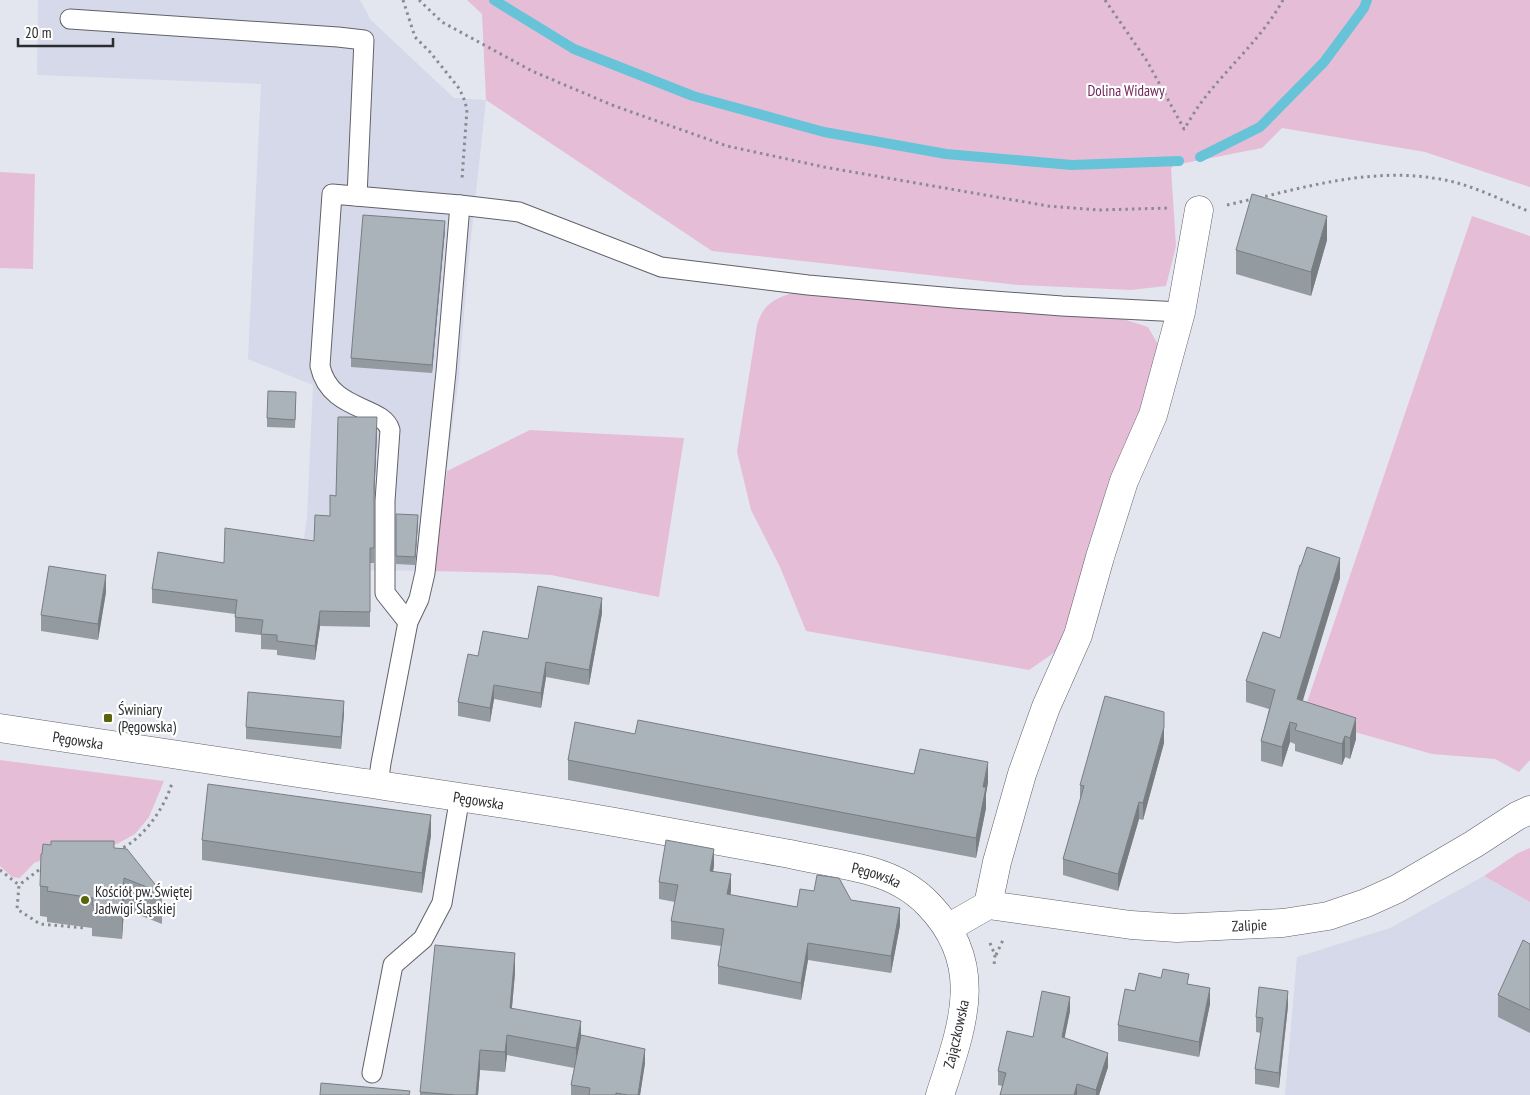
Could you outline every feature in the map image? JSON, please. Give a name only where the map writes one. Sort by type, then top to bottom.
[{"type":"street","points":[[944,923],[988,905],[997,862],[1022,774],[1046,707],[1078,635],[1124,481],[1153,415],[1181,312],[1199,210]]},
{"type":"street","name":"Pęgowska","points":[[0,728],[566,813],[870,871],[901,883],[929,904],[944,923]]},
{"type":"street","name":"Zalipie","points":[[988,905],[1122,924],[1177,928],[1283,923],[1328,916],[1366,903],[1397,889],[1530,810]]},
{"type":"street","name":"Zajączkowska","points":[[940,1095],[956,1049],[965,1006],[963,970],[958,951],[944,923]]},
{"type":"lane","points":[[70,19],[364,40],[357,196]]},
{"type":"lane","points":[[408,622],[386,593],[386,501],[390,430],[388,424],[383,419],[337,396],[323,377],[320,366],[332,194],[519,212],[660,267],[808,285],[934,296],[1062,306],[1181,312]]},
{"type":"lane","points":[[378,785],[408,622],[418,599],[425,573],[446,372],[460,205]]},
{"type":"lane","points":[[372,1073],[393,965],[424,939],[442,903],[460,796]]},
{"type":"path","points":[[403,0],[414,37],[430,52],[458,87],[467,109],[460,205]]},
{"type":"path","points":[[419,0],[442,22],[532,71],[612,105],[727,146],[824,167],[1048,206],[1099,210],[1179,208],[1199,210],[1301,188],[1398,174],[1434,178],[1467,186],[1530,212]]},
{"type":"path","points":[[1105,2],[1147,61],[1184,129],[1203,100],[1247,49],[1278,10],[1283,0]]},
{"type":"path","points":[[117,852],[137,838],[151,822],[166,801],[168,793]]},
{"type":"path","points":[[48,865],[41,867],[19,885],[18,909],[40,924],[85,928]]},
{"type":"path","points":[[0,870],[19,885]]},
{"type":"shaded area","points":[[38,0],[360,0],[371,20],[454,98],[486,100],[468,266],[459,377],[433,571],[333,570],[300,567],[307,517],[313,385],[248,359],[261,84],[37,75]]},
{"type":"shaded area","points":[[1484,876],[1530,902],[1530,1095],[1285,1095],[1297,957],[1390,928]]},
{"type":"green space","name":"Dolina Widawy","points":[[467,0],[1530,0],[1530,187],[1425,152],[1282,128],[1262,148],[1175,165],[1171,168],[1176,246],[1166,286],[1131,290],[1019,285],[712,251],[486,100],[482,14]]},
{"type":"green space","points":[[0,172],[35,174],[33,269],[0,268]]},
{"type":"green space","points":[[1472,216],[1530,236],[1530,760],[1519,772],[1495,759],[1432,754],[1302,717]]},
{"type":"green space","points":[[794,292],[1117,317],[1148,327],[1159,346],[1140,412],[1110,483],[1058,650],[1029,670],[806,631],[780,567],[751,510],[737,452],[757,325],[770,303]]},
{"type":"green space","points":[[530,430],[684,438],[659,597],[551,575],[433,571],[447,471]]},
{"type":"green space","points":[[0,760],[164,781],[149,817],[135,834],[117,844],[61,853],[34,863],[20,878],[12,877],[0,866]]},
{"type":"green space","points":[[1530,848],[1530,902],[1484,876],[1518,853]]},
{"type":"building","points":[[1252,194],[1327,216],[1311,272],[1236,250]]},
{"type":"building","points":[[363,215],[445,221],[432,365],[351,358]]},
{"type":"building","points":[[268,391],[296,392],[295,420],[267,418]]},
{"type":"building","points":[[338,417],[377,417],[374,548],[370,548],[370,612],[320,611],[315,646],[277,641],[277,635],[261,634],[263,620],[235,617],[237,600],[152,589],[158,552],[224,563],[225,528],[314,541],[315,515],[330,516],[330,495],[336,496]]},
{"type":"building","points":[[396,514],[418,515],[415,557],[396,556]]},
{"type":"building","points":[[1307,547],[1340,558],[1297,699],[1356,718],[1350,738],[1345,736],[1342,744],[1295,730],[1297,724],[1290,722],[1282,747],[1261,741],[1275,690],[1246,681],[1263,632],[1280,638],[1300,565]]},
{"type":"building","points":[[49,566],[106,575],[98,624],[41,615]]},
{"type":"building","points":[[538,586],[602,598],[589,670],[546,662],[541,693],[494,685],[490,708],[458,702],[468,654],[478,656],[483,631],[528,639]]},
{"type":"building","points":[[248,692],[344,701],[341,737],[246,727]]},
{"type":"building","points":[[1105,696],[1164,712],[1164,727],[1143,803],[1139,802],[1118,874],[1063,859],[1084,786],[1080,785]]},
{"type":"building","points":[[638,720],[914,774],[920,749],[988,762],[983,787],[986,787],[976,838],[568,760],[575,722],[635,734]]},
{"type":"building","points":[[208,784],[431,815],[422,873],[202,840]]},
{"type":"building","points":[[666,840],[714,849],[710,871],[731,874],[727,894],[797,907],[800,889],[814,891],[817,875],[839,878],[851,900],[900,908],[891,956],[808,943],[801,983],[718,966],[724,929],[671,921],[678,885],[659,882]]},
{"type":"building","points":[[51,841],[114,841],[114,848],[127,849],[162,893],[124,878],[122,908],[92,905],[93,898],[47,891],[48,887],[40,886],[41,854],[43,844],[51,845]]},
{"type":"building","points":[[1523,940],[1530,944],[1530,1010],[1498,995]]},
{"type":"building","points":[[435,945],[515,953],[510,1008],[581,1021],[576,1048],[507,1035],[505,1052],[480,1050],[476,1095],[420,1092]]},
{"type":"building","points":[[1163,969],[1189,974],[1187,984],[1210,988],[1199,1042],[1118,1025],[1125,989],[1135,991],[1139,973],[1161,978]]},
{"type":"building","points":[[1259,987],[1288,991],[1279,1073],[1255,1069],[1263,1018],[1256,1017]]},
{"type":"building","points":[[1042,991],[1070,997],[1062,1037],[1108,1053],[1096,1090],[1077,1084],[1074,1095],[1000,1095],[1006,1073],[998,1071],[1007,1031],[1033,1037]]},
{"type":"building","points":[[581,1035],[645,1049],[638,1095],[616,1093],[616,1095],[589,1095],[590,1088],[571,1085]]},
{"type":"building","points":[[321,1083],[410,1091],[409,1095],[320,1095]]},
{"type":"waterway","points":[[494,0],[574,49],[693,96],[824,132],[946,154],[1072,165],[1179,161]]},
{"type":"waterway","points":[[1200,157],[1260,127],[1324,62],[1364,8],[1367,0]]},
{"type":"place","name":"Świniary (Pęgowska)","points":[[108,718]]},
{"type":"place","name":"Kościół pw. Świętej Jadwigi Śląskiej","points":[[85,900]]}]
